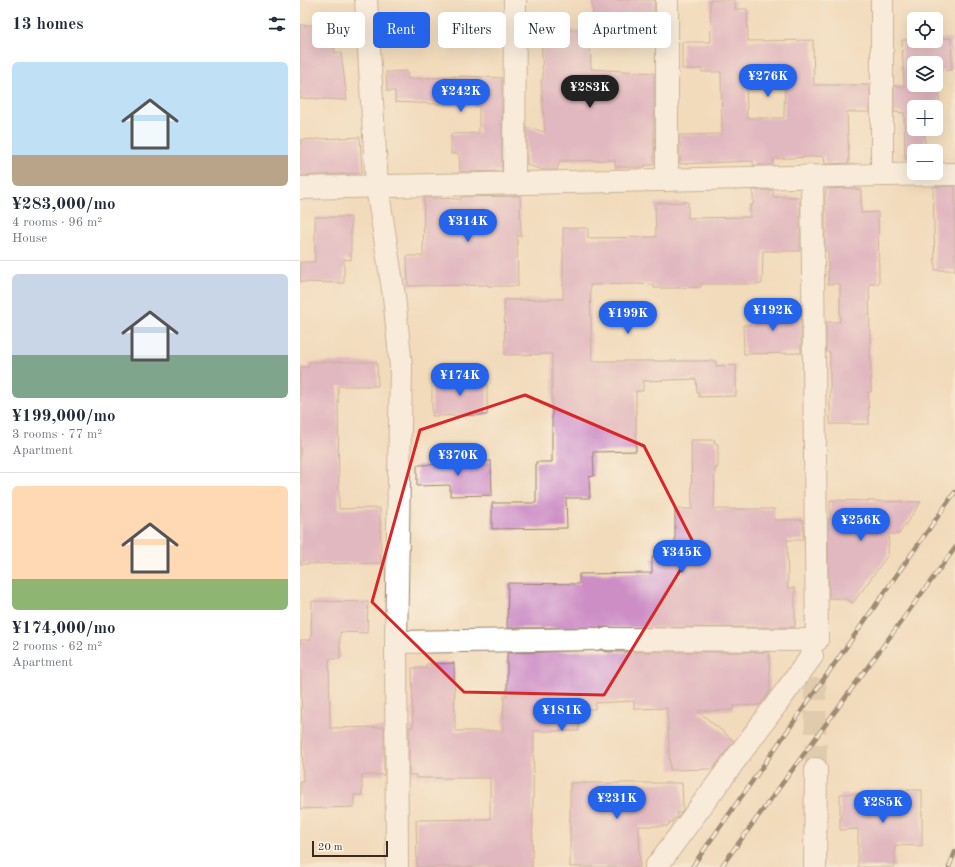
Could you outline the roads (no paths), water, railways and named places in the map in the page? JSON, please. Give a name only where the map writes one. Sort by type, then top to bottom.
[{"type":"street","points":[[366,0],[377,186],[394,296],[401,367],[396,642],[397,867]]},
{"type":"street","points":[[514,183],[515,0]]},
{"type":"street","points":[[667,0],[667,180]]},
{"type":"street","points":[[882,0],[882,175]]},
{"type":"street","points":[[300,188],[955,174]]},
{"type":"street","points":[[812,176],[815,678]]},
{"type":"street","points":[[396,642],[601,639],[814,648]]},
{"type":"street","points":[[656,867],[814,648]]},
{"type":"street","points":[[815,867],[816,769]]},
{"type":"tunnel","points":[[815,678],[816,769]]},
{"type":"railway","points":[[692,867],[955,492]]},
{"type":"railway","points":[[721,867],[955,548]]},
{"type":"railway","points":[[949,867],[955,852]]}]
